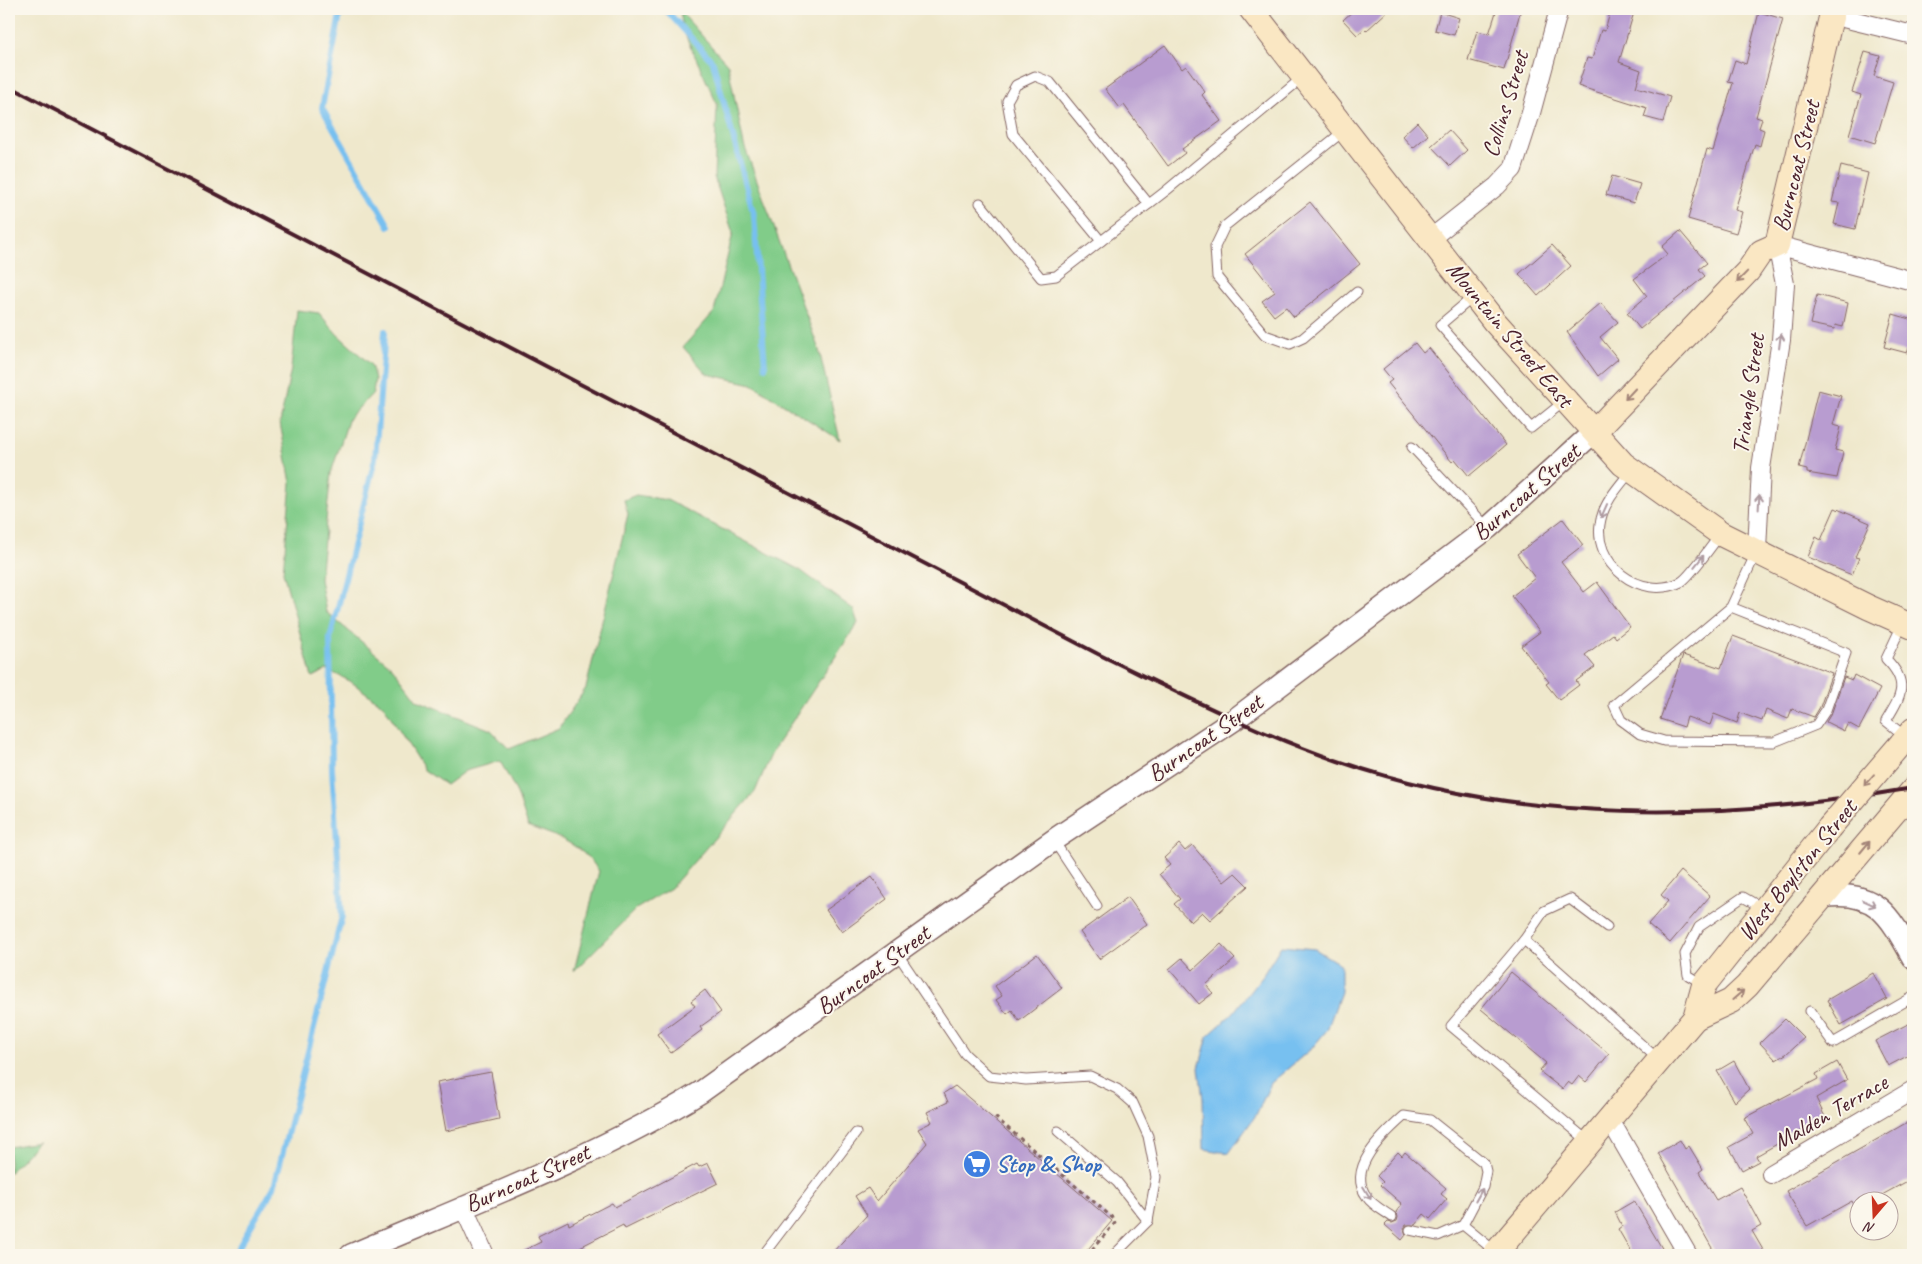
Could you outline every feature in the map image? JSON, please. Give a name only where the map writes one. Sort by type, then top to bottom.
[{"type":"main road","name":"Mountain Street East","points":[[1251,9],[1494,321],[1594,432],[1631,470],[1721,534],[1908,624]]},
{"type":"main road","name":"Burncoat Street","points":[[1594,432],[1748,271],[1761,252],[1777,245],[1832,12]]},
{"type":"main road","name":"West Boylston Street","points":[[1695,1018],[1704,985],[1829,828],[1907,737]]},
{"type":"main road","name":"West Boylston Street","points":[[1495,1254],[1695,1018],[1731,1001],[1747,986],[1913,790]]},
{"type":"street","name":"Collins Street","points":[[1430,239],[1497,186],[1513,170],[1531,113],[1559,9]]},
{"type":"street","points":[[1832,12],[1913,35]]},
{"type":"street","points":[[1777,245],[1913,281]]},
{"type":"street","name":"Triangle Street","points":[[1757,550],[1761,468],[1781,340],[1785,284],[1777,245]]},
{"type":"street","name":"Burncoat Street","points":[[351,1255],[572,1159],[670,1111],[748,1060],[1054,841],[1234,720],[1488,528],[1594,432]]},
{"type":"street","points":[[1822,897],[1840,894],[1856,897],[1879,907],[1896,924],[1913,958]]},
{"type":"street","name":"Malden Terrace","points":[[1771,1174],[1913,1090]]},
{"type":"street","points":[[1610,1120],[1688,1255]]},
{"type":"street","points":[[463,1206],[485,1255]]},
{"type":"lane","points":[[1101,241],[1013,134],[1007,101],[1016,85],[1035,76],[1050,82],[1149,204]]},
{"type":"lane","points":[[980,203],[1041,278],[1056,276],[1149,204],[1304,76]]},
{"type":"lane","points":[[1345,130],[1225,226],[1215,247],[1217,277],[1265,335],[1290,344],[1303,338],[1356,292]]},
{"type":"lane","points":[[1474,296],[1440,325],[1531,428],[1566,400]]},
{"type":"lane","points":[[1412,447],[1488,528]]},
{"type":"lane","points":[[1631,470],[1604,507],[1600,520],[1602,546],[1616,570],[1627,578],[1640,585],[1653,588],[1666,587],[1683,581],[1721,534]]},
{"type":"lane","points":[[1731,607],[1846,653],[1826,710],[1816,725],[1774,742],[1664,740],[1640,734],[1621,720],[1614,705],[1731,607],[1757,550]]},
{"type":"lane","points":[[1907,737],[1886,721],[1900,697],[1901,690],[1901,680],[1896,670],[1886,660],[1908,624]]},
{"type":"lane","points":[[1054,841],[1098,906]]},
{"type":"lane","points":[[1704,985],[1688,975],[1685,954],[1699,927],[1742,897],[1764,909]]},
{"type":"lane","points":[[1589,1142],[1451,1026],[1524,940],[1544,911],[1570,899],[1607,928]]},
{"type":"lane","points":[[1524,940],[1659,1060]]},
{"type":"lane","points":[[897,953],[965,1054],[989,1076],[1026,1080],[1090,1076],[1117,1089],[1133,1103],[1148,1136],[1156,1178],[1148,1221],[1114,1255]]},
{"type":"lane","points":[[1810,1011],[1833,1043],[1913,997]]},
{"type":"lane","points":[[1392,1217],[1367,1197],[1360,1179],[1365,1161],[1381,1136],[1404,1116],[1430,1120],[1484,1163],[1486,1171],[1483,1187],[1463,1225],[1438,1236],[1410,1230]]},
{"type":"lane","points":[[1058,1132],[1117,1182],[1148,1221]]},
{"type":"lane","points":[[763,1255],[856,1133]]},
{"type":"lane","points":[[1463,1225],[1495,1254]]},
{"type":"path","points":[[995,1117],[1114,1219],[1115,1223],[1087,1255]]},
{"type":"green space","points":[[680,11],[728,65],[744,145],[819,350],[840,440],[752,384],[707,374],[683,347],[714,312],[733,233],[714,177],[717,104],[683,30]]},
{"type":"green space","points":[[297,310],[319,313],[337,334],[371,365],[375,379],[373,393],[349,418],[331,473],[320,579],[326,612],[392,667],[417,700],[491,730],[509,749],[559,728],[586,688],[628,514],[624,500],[636,495],[667,500],[800,570],[853,609],[858,623],[773,750],[755,792],[671,888],[636,909],[574,971],[599,871],[592,861],[568,842],[528,826],[517,793],[500,761],[465,771],[446,785],[424,770],[384,706],[350,681],[327,670],[312,677],[283,572],[291,483],[280,423],[291,369]]},
{"type":"green space","points":[[38,1142],[9,1173],[9,1147]]},
{"type":"water","points":[[1281,946],[1315,949],[1341,965],[1341,992],[1327,1030],[1312,1048],[1271,1083],[1256,1115],[1229,1153],[1204,1149],[1203,1099],[1199,1068],[1208,1036],[1233,1013],[1263,975]]},
{"type":"building","points":[[1355,9],[1390,9],[1366,31],[1364,29],[1357,35],[1343,20]]},
{"type":"building","points":[[1497,9],[1521,9],[1504,70],[1468,60],[1477,31],[1489,34]]},
{"type":"building","points":[[1611,9],[1635,9],[1619,62],[1641,70],[1636,87],[1670,97],[1663,122],[1644,117],[1647,108],[1578,86],[1587,58],[1592,59],[1601,30],[1605,31]]},
{"type":"building","points":[[1440,12],[1459,18],[1454,35],[1435,30]]},
{"type":"building","points":[[1759,12],[1783,19],[1756,117],[1762,119],[1759,128],[1764,130],[1760,146],[1755,144],[1735,210],[1742,212],[1736,233],[1688,219],[1707,149],[1713,151],[1733,83],[1728,82],[1735,60],[1746,64]]},
{"type":"building","points":[[1165,45],[1182,69],[1186,66],[1205,92],[1202,95],[1221,121],[1182,149],[1185,153],[1168,166],[1124,105],[1120,108],[1105,89]]},
{"type":"building","points":[[1865,52],[1880,56],[1874,76],[1893,82],[1875,143],[1849,135],[1861,95],[1852,92]]},
{"type":"building","points":[[1417,122],[1428,135],[1413,148],[1402,136]]},
{"type":"building","points":[[1449,130],[1467,150],[1450,166],[1431,146]]},
{"type":"building","points":[[1841,166],[1868,173],[1855,229],[1834,224],[1839,203],[1832,202]]},
{"type":"building","points":[[1612,176],[1640,184],[1634,203],[1606,195]]},
{"type":"building","points":[[1310,202],[1360,264],[1294,317],[1286,307],[1274,316],[1262,301],[1275,292],[1245,254]]},
{"type":"building","points":[[1680,231],[1707,263],[1699,269],[1705,276],[1640,329],[1627,313],[1647,296],[1634,279],[1668,254],[1662,247]]},
{"type":"building","points":[[1552,245],[1571,266],[1538,296],[1519,274]]},
{"type":"building","points":[[1817,295],[1848,303],[1843,327],[1835,325],[1834,329],[1810,324]]},
{"type":"building","points":[[1601,303],[1618,322],[1600,337],[1618,359],[1598,376],[1567,332]]},
{"type":"building","points":[[1893,314],[1913,320],[1913,350],[1909,348],[1907,353],[1884,347]]},
{"type":"building","points":[[1415,343],[1423,353],[1429,348],[1506,445],[1469,476],[1455,459],[1452,462],[1388,383],[1392,380],[1383,369]]},
{"type":"building","points":[[1818,390],[1841,396],[1833,425],[1841,427],[1835,450],[1843,452],[1837,478],[1807,473],[1807,470],[1799,468]]},
{"type":"building","points":[[1835,508],[1870,523],[1855,557],[1859,558],[1852,575],[1808,557],[1816,537],[1821,540]]},
{"type":"building","points":[[1563,519],[1583,545],[1561,562],[1584,592],[1597,582],[1630,627],[1616,638],[1613,634],[1585,655],[1595,667],[1576,681],[1579,685],[1559,700],[1546,684],[1549,682],[1521,646],[1540,632],[1512,596],[1535,578],[1517,554]]},
{"type":"building","points":[[1733,636],[1832,673],[1820,707],[1814,717],[1792,709],[1788,719],[1766,710],[1762,721],[1740,713],[1737,723],[1714,714],[1710,725],[1687,717],[1684,727],[1660,719],[1683,655],[1721,668]]},
{"type":"building","points":[[1854,675],[1880,689],[1859,729],[1848,723],[1844,731],[1826,722],[1832,712],[1844,677],[1852,680]]},
{"type":"building","points":[[1179,844],[1185,851],[1192,845],[1224,882],[1235,873],[1248,886],[1210,920],[1202,912],[1191,922],[1174,904],[1180,899],[1159,874],[1170,865],[1164,858]]},
{"type":"building","points":[[1681,871],[1710,896],[1670,943],[1648,924],[1668,901],[1661,895]]},
{"type":"building","points":[[872,877],[887,899],[842,932],[826,910]]},
{"type":"building","points":[[1128,897],[1147,924],[1099,959],[1080,932]]},
{"type":"building","points":[[1221,944],[1235,959],[1206,985],[1213,993],[1199,1004],[1169,969],[1182,958],[1193,970]]},
{"type":"building","points":[[1037,954],[1062,988],[1019,1021],[1012,1010],[1007,1014],[996,1000],[1002,996],[995,986]]},
{"type":"building","points":[[1511,972],[1609,1054],[1586,1082],[1579,1076],[1572,1085],[1568,1082],[1562,1089],[1539,1071],[1546,1063],[1481,1009]]},
{"type":"building","points":[[1873,973],[1887,999],[1841,1025],[1827,1000]]},
{"type":"building","points":[[705,990],[721,1012],[700,1027],[702,1030],[671,1053],[657,1034],[695,1006],[691,1001]]},
{"type":"building","points":[[1785,1019],[1804,1038],[1776,1060],[1760,1043]]},
{"type":"building","points":[[1908,1024],[1913,1034],[1913,1053],[1888,1066],[1875,1041]]},
{"type":"building","points":[[1734,1061],[1749,1089],[1735,1102],[1717,1071]]},
{"type":"building","points":[[1837,1062],[1847,1080],[1816,1098],[1825,1117],[1756,1156],[1759,1161],[1742,1170],[1729,1147],[1753,1134],[1744,1118],[1818,1079],[1816,1074]]},
{"type":"building","points":[[491,1072],[499,1119],[446,1131],[437,1082]]},
{"type":"building","name":"Stop & Shop","points":[[955,1086],[1112,1221],[1083,1255],[830,1255],[867,1215],[855,1196],[868,1188],[877,1201],[927,1143],[918,1129],[932,1122],[927,1112],[948,1102],[944,1093]]},
{"type":"building","points":[[1913,1119],[1913,1178],[1887,1192],[1850,1192],[1850,1202],[1807,1226],[1786,1191]]},
{"type":"building","points":[[1680,1140],[1685,1149],[1689,1146],[1703,1169],[1699,1172],[1716,1200],[1740,1187],[1761,1226],[1752,1231],[1766,1255],[1716,1255],[1658,1153]]},
{"type":"building","points":[[1398,1152],[1402,1156],[1405,1152],[1446,1188],[1441,1194],[1447,1199],[1430,1219],[1424,1214],[1415,1225],[1406,1225],[1404,1229],[1406,1235],[1402,1240],[1385,1225],[1388,1222],[1397,1221],[1396,1212],[1402,1204],[1380,1185],[1383,1182],[1377,1176]]},
{"type":"building","points":[[708,1163],[718,1183],[625,1229],[623,1225],[580,1247],[584,1255],[514,1255],[541,1242],[538,1236],[568,1221],[569,1225],[612,1203],[615,1207],[697,1164],[699,1167]]},
{"type":"building","points":[[1634,1201],[1663,1250],[1653,1255],[1633,1255],[1618,1229],[1622,1226],[1615,1212]]},
{"type":"waterway","points":[[341,9],[322,108],[389,226]]},
{"type":"waterway","points":[[665,9],[713,62],[754,215],[765,367]]},
{"type":"waterway","points":[[234,1255],[274,1187],[342,916],[332,770],[330,639],[375,459],[385,331]]},
{"type":"railway","points":[[9,86],[1098,654],[1216,711],[1307,750],[1408,782],[1479,797],[1551,806],[1623,811],[1696,811],[1769,807],[1913,788]]},
{"type":"place","name":"Stop & Shop","points":[[977,1164]]}]
